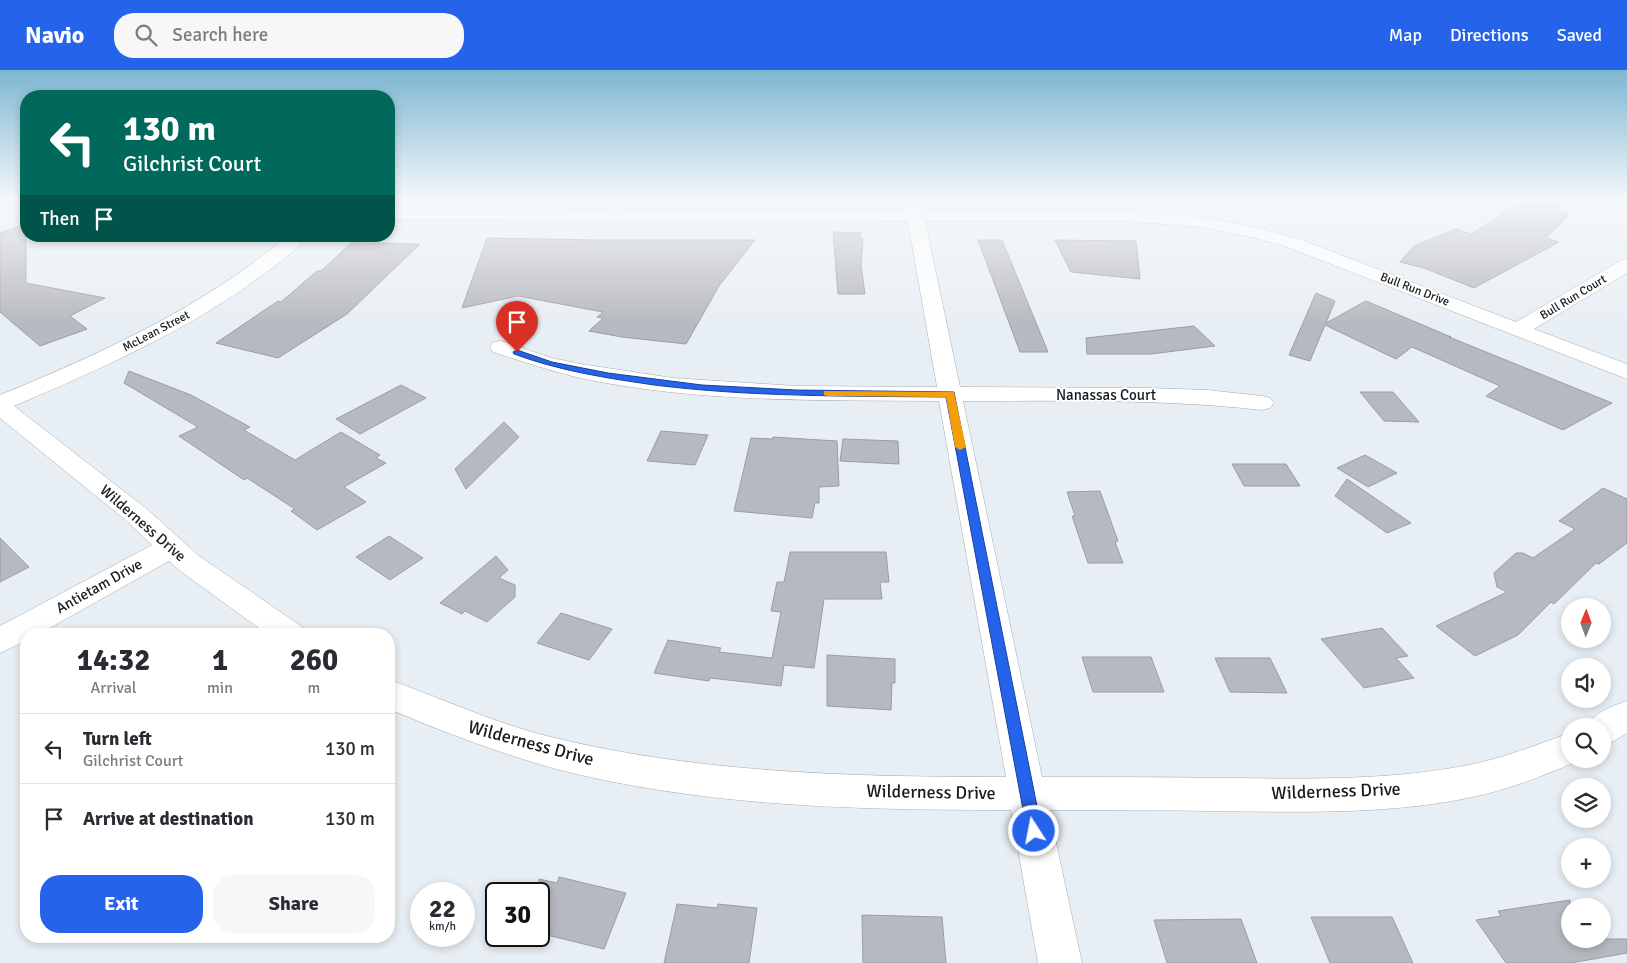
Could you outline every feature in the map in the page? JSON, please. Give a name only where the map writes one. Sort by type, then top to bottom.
[{"type":"street","points":[[920,241],[1060,963]]},
{"type":"street","name":"Bull Run Drive","points":[[1279,241],[1316,251],[1627,372]]},
{"type":"street","name":"McLean Street","points":[[0,405],[88,366],[171,324],[242,281],[291,242]]},
{"type":"street","name":"Bull Run Court","points":[[1519,329],[1627,265]]},
{"type":"street","name":"Nanassas Court","points":[[501,346],[550,364],[642,381],[702,388],[796,393],[1147,395],[1207,397],[1262,403]]},
{"type":"street","name":"Wilderness Drive","points":[[0,405],[138,516],[189,563],[281,628]]},
{"type":"street","name":"Antietam Drive","points":[[22,628],[172,547]]},
{"type":"street","name":"Antietam Drive","points":[[0,640],[20,629]]},
{"type":"street","name":"Wilderness Drive","points":[[395,696],[462,724],[558,754],[644,772],[736,784],[869,792],[1310,794],[1400,790],[1469,781],[1529,765],[1561,752]]},
{"type":"street","points":[[1611,725],[1627,714]]},
{"type":"building","points":[[0,241],[26,242],[26,283],[105,298],[70,316],[87,329],[40,346],[0,312]]},
{"type":"building","points":[[486,241],[754,241],[719,286],[686,344],[622,337],[589,331],[603,318],[597,317],[603,312],[518,296],[462,308]]},
{"type":"building","points":[[834,241],[863,241],[861,265],[865,294],[838,294]]},
{"type":"building","points":[[978,241],[1002,241],[1048,352],[1020,352]]},
{"type":"building","points":[[1055,241],[1136,241],[1140,279],[1071,272]]},
{"type":"building","points":[[1427,241],[1559,242],[1474,288],[1424,268],[1400,262],[1414,246]]},
{"type":"building","points":[[351,243],[420,244],[347,314],[278,358],[216,343],[278,301],[281,302],[317,271],[321,271]]},
{"type":"building","points":[[1316,293],[1335,301],[1326,323],[1366,301],[1612,403],[1563,430],[1486,396],[1500,386],[1412,347],[1396,359],[1325,325],[1310,361],[1289,355]]},
{"type":"building","points":[[1194,326],[1215,346],[1151,354],[1087,354],[1086,338]]},
{"type":"building","points":[[129,371],[191,395],[250,427],[244,430],[295,460],[341,432],[380,455],[376,458],[386,463],[344,487],[366,502],[317,530],[291,511],[295,509],[247,478],[244,480],[179,436],[198,427],[124,383]]},
{"type":"building","points":[[401,385],[426,398],[360,434],[336,419]]},
{"type":"building","points":[[1360,392],[1393,392],[1419,422],[1384,421]]},
{"type":"building","points":[[504,422],[519,437],[466,489],[455,469]]},
{"type":"building","points":[[661,431],[708,435],[695,465],[647,461]]},
{"type":"building","points":[[773,437],[837,441],[839,486],[819,487],[819,503],[815,503],[812,518],[734,511],[751,438],[773,439]]},
{"type":"building","points":[[843,439],[898,441],[899,464],[840,461]]},
{"type":"building","points":[[1365,455],[1397,473],[1368,487],[1337,468]]},
{"type":"building","points":[[1232,464],[1286,464],[1300,486],[1244,486]]},
{"type":"building","points":[[1347,479],[1411,523],[1387,533],[1335,496]]},
{"type":"building","points":[[1603,488],[1627,499],[1627,543],[1599,564],[1596,563],[1554,604],[1551,602],[1518,635],[1475,656],[1436,626],[1507,592],[1497,587],[1494,573],[1516,553],[1523,553],[1533,558],[1575,529],[1559,521]]},
{"type":"building","points":[[1100,491],[1118,541],[1115,542],[1123,563],[1088,563],[1072,516],[1075,516],[1067,492]]},
{"type":"building","points":[[389,536],[423,558],[390,580],[356,557]]},
{"type":"building","points":[[0,538],[29,567],[0,582]]},
{"type":"building","points":[[790,552],[886,552],[889,582],[880,582],[882,599],[824,599],[814,668],[784,665],[781,686],[710,678],[709,681],[654,673],[668,640],[721,648],[719,652],[772,658],[781,612],[771,611],[777,582],[784,582]]},
{"type":"building","points":[[496,556],[508,570],[499,578],[515,585],[515,597],[487,622],[465,611],[462,614],[440,603]]},
{"type":"building","points":[[561,613],[612,629],[589,660],[537,643]]},
{"type":"building","points":[[1382,628],[1408,656],[1396,658],[1414,678],[1364,688],[1321,639]]},
{"type":"building","points":[[827,655],[895,659],[895,683],[892,683],[891,710],[827,706]]},
{"type":"building","points":[[1082,657],[1151,657],[1164,692],[1093,692]]},
{"type":"building","points":[[1215,658],[1270,658],[1287,693],[1230,692]]},
{"type":"building","points":[[559,877],[626,893],[604,949],[550,936],[550,882],[539,882],[539,879],[557,883]]},
{"type":"building","points":[[1561,901],[1561,948],[1611,948],[1611,939],[1627,939],[1627,953],[1571,963],[1506,963],[1476,920],[1501,916],[1498,911]]},
{"type":"building","points":[[677,904],[717,908],[718,904],[757,908],[749,963],[664,963]]},
{"type":"building","points":[[862,915],[942,917],[946,963],[863,963]]},
{"type":"building","points":[[1311,917],[1392,917],[1413,963],[1330,963]]},
{"type":"building","points":[[1241,919],[1257,963],[1167,963],[1154,920]]},
{"type":"slow traffic","points":[[828,393],[950,394],[960,447]]},
{"type":"route","points":[[517,352],[550,364],[608,376],[702,388],[796,393],[950,394],[1034,831]]}]
